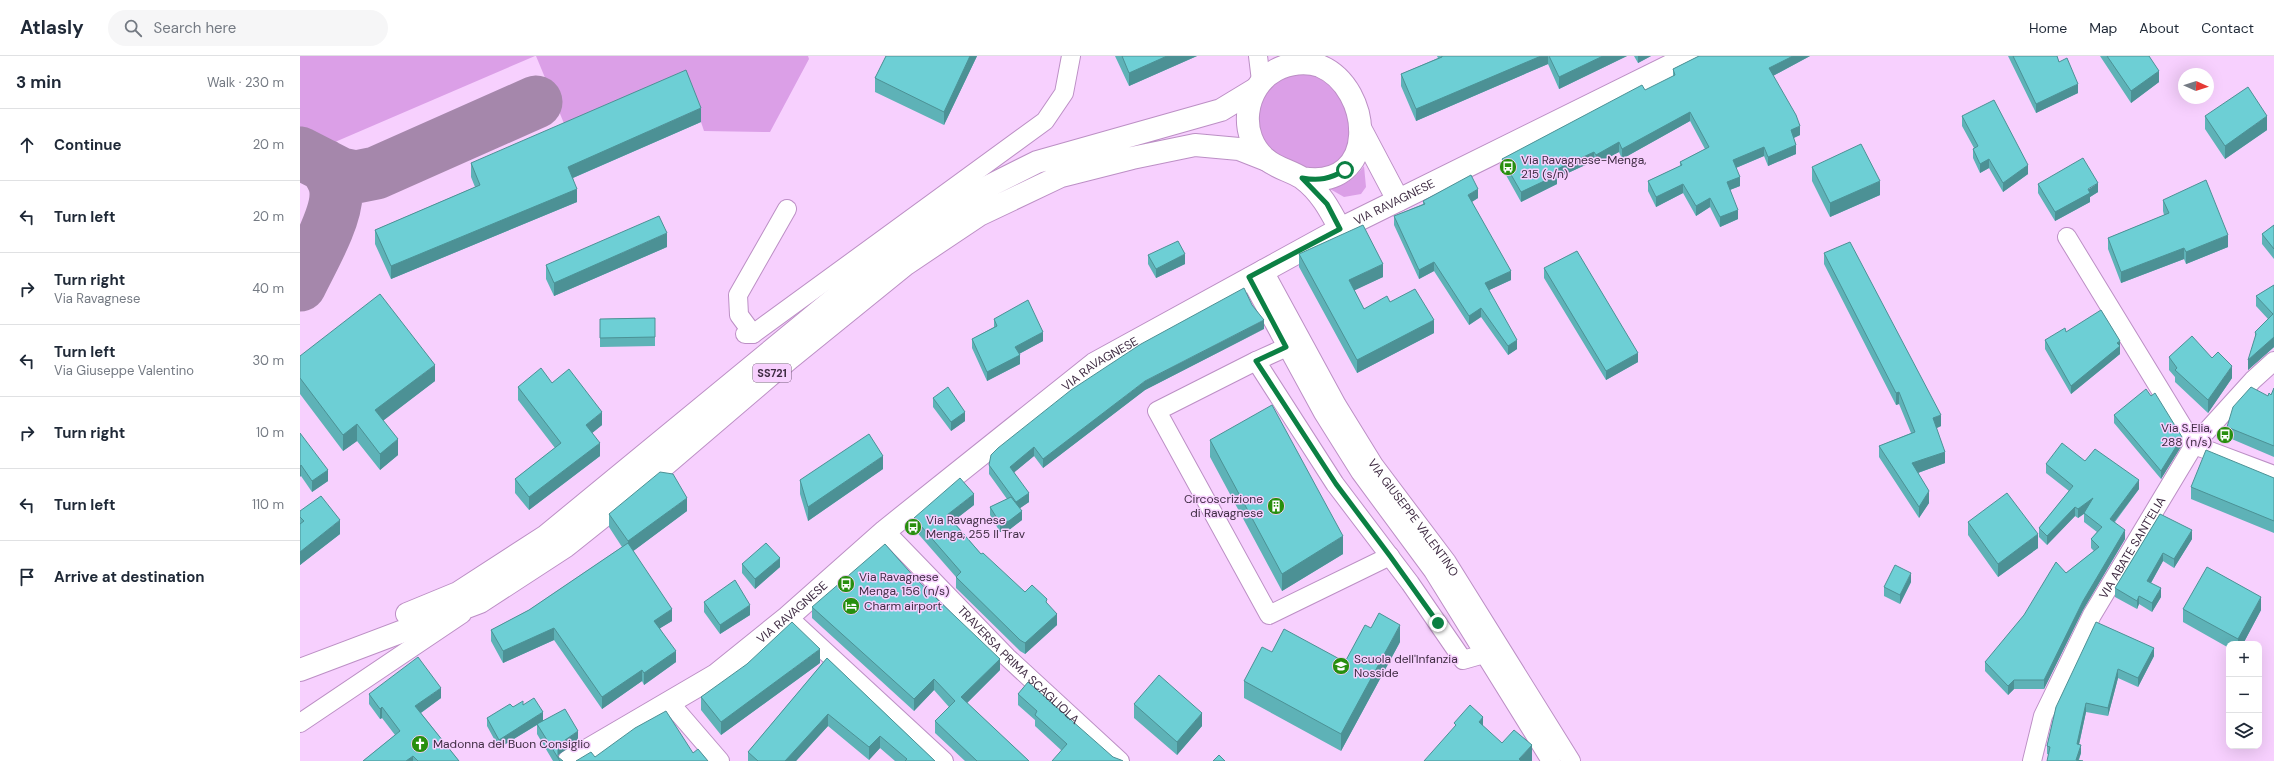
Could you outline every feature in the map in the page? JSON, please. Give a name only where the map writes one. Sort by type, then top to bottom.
[{"type":"main road","name":"VIA RAVAGNESE","points":[[569,761],[716,675],[788,618],[885,531],[1094,364],[1256,273],[1340,229],[1690,56]]},
{"type":"main road","points":[[1360,128],[1358,152],[1345,170],[1332,178],[1317,181],[1302,178],[1267,160],[1258,151],[1250,134],[1247,118],[1249,103],[1258,86],[1285,66],[1297,60],[1319,66],[1334,74],[1346,86],[1354,101],[1360,128],[1398,200]]},
{"type":"main road","name":"SS721","points":[[300,657],[458,593],[546,536],[901,244],[985,188],[1037,162],[1221,110],[1258,86]]},
{"type":"main road","name":"SS721","points":[[300,670],[480,602],[566,546],[906,264],[979,215],[1061,176],[1132,158],[1195,145],[1239,149],[1267,160]]},
{"type":"main road","points":[[1302,178],[1327,204],[1340,229]]},
{"type":"street","points":[[787,209],[738,295],[739,315],[749,334],[1045,121],[1064,93],[1071,56]]},
{"type":"street","points":[[1258,56],[1258,86]]},
{"type":"street","points":[[2067,237],[2194,445],[2274,475]]},
{"type":"street","name":"VIA GIUSEPPE VALENTINO","points":[[1256,273],[1294,344],[1323,412],[1360,472],[1432,571],[1551,761]]},
{"type":"street","points":[[1294,344],[1256,361],[1157,411],[1269,615],[1390,556]]},
{"type":"street","name":"VIA GIUSEPPE VALENTINO","points":[[1294,344],[1337,405],[1374,464],[1447,562],[1571,761]]},
{"type":"street","points":[[1256,361],[1336,484],[1390,556],[1463,660],[1484,654]]},
{"type":"street","name":"VIA ABATE SANT'ELIA","points":[[2032,761],[2043,716],[2092,615],[2194,445],[2252,380],[2274,361]]},
{"type":"street","name":"TRAVERSA PRIMA SCAGLIOLA","points":[[885,531],[1006,657],[1120,761]]},
{"type":"street","points":[[300,723],[480,602]]},
{"type":"street","points":[[788,618],[944,761]]},
{"type":"street","points":[[670,703],[720,761]]},
{"type":"shaded area","points":[[300,56],[535,56],[321,148],[300,137]]},
{"type":"shaded area","points":[[536,56],[808,56],[809,59],[770,132],[704,131],[701,122],[568,133]]},
{"type":"shaded area","points":[[1307,74],[1323,81],[1336,93],[1346,109],[1351,127],[1350,152],[1327,170],[1305,168],[1282,158],[1263,142],[1258,129],[1256,114],[1257,106],[1259,98],[1266,87],[1275,81],[1296,75]]},
{"type":"shaded area","points":[[1364,166],[1366,187],[1361,194],[1344,197],[1330,189],[1349,181],[1357,175]]},
{"type":"building","points":[[886,56],[970,56],[944,112],[875,78]]},
{"type":"building","points":[[1122,56],[1167,56],[1129,73]]},
{"type":"building","points":[[1442,56],[1541,56],[1416,109],[1401,74]]},
{"type":"building","points":[[1549,56],[1603,56],[1559,77]]},
{"type":"building","points":[[1699,56],[1793,56],[1769,68],[1796,115],[1800,126],[1791,130],[1796,145],[1768,157],[1764,147],[1733,160],[1740,177],[1727,182],[1738,210],[1720,217],[1710,198],[1696,206],[1683,184],[1656,197],[1648,181],[1682,165],[1680,162],[1709,147],[1690,112],[1622,149],[1619,142],[1596,155],[1594,152],[1555,170],[1557,175],[1521,192],[1502,159],[1642,85],[1645,90],[1675,75],[1673,69]]},
{"type":"building","points":[[2013,56],[2057,56],[2059,62],[2067,58],[2078,84],[2036,104]]},
{"type":"building","points":[[2107,56],[2149,56],[2159,71],[2131,91]]},
{"type":"building","points":[[686,70],[701,108],[568,167],[577,189],[391,266],[375,230],[480,185],[471,163]]},
{"type":"building","points":[[2248,87],[2267,116],[2225,146],[2205,116]]},
{"type":"building","points":[[1994,100],[2028,165],[2003,183],[1989,159],[1980,164],[1973,149],[1978,146],[1962,116]]},
{"type":"building","points":[[1861,144],[1880,181],[1830,203],[1812,167]]},
{"type":"building","points":[[2083,158],[2098,183],[2088,189],[2090,193],[2055,212],[2038,184]]},
{"type":"building","points":[[1471,175],[1478,189],[1468,195],[1511,271],[1485,283],[1517,340],[1508,346],[1481,308],[1469,316],[1434,262],[1419,270],[1394,216],[1425,204],[1423,201]]},
{"type":"building","points":[[2206,180],[2228,235],[2186,252],[2184,248],[2121,272],[2108,238],[2169,213],[2163,200]]},
{"type":"building","points":[[659,216],[667,233],[554,283],[546,265]]},
{"type":"building","points":[[1363,225],[1383,264],[1349,280],[1364,309],[1387,296],[1390,302],[1415,289],[1434,320],[1357,360],[1299,254]]},
{"type":"building","points":[[2274,225],[2274,249],[2262,234]]},
{"type":"building","points":[[1178,241],[1185,254],[1156,269],[1148,255]]},
{"type":"building","points":[[1850,242],[1941,415],[1933,418],[1945,452],[1912,463],[1929,491],[1919,507],[1879,446],[1915,432],[1899,392],[1896,393],[1824,253]]},
{"type":"building","points":[[1577,251],[1638,353],[1606,371],[1544,268]]},
{"type":"building","points":[[2274,285],[2274,337],[2248,360],[2256,334],[2255,332],[2273,314],[2256,296]]},
{"type":"building","points":[[1244,288],[1252,305],[1264,320],[1145,381],[1043,459],[1034,447],[1010,467],[1029,493],[1016,502],[989,465],[991,455],[998,448],[1071,390],[1141,344]]},
{"type":"building","points":[[380,294],[435,365],[375,410],[398,439],[380,454],[357,424],[343,435],[300,378],[300,356]]},
{"type":"building","points":[[1028,300],[1043,332],[1015,347],[1020,355],[987,372],[972,339],[997,326],[994,319]]},
{"type":"building","points":[[2101,310],[2120,341],[2117,343],[2120,346],[2071,386],[2045,340],[2065,328],[2066,332]]},
{"type":"building","points":[[655,318],[655,337],[600,338],[600,319]]},
{"type":"building","points":[[2192,336],[2212,358],[2218,352],[2232,366],[2208,400],[2175,370],[2177,368],[2169,357]]},
{"type":"building","points":[[541,368],[552,383],[569,369],[602,412],[586,425],[600,443],[529,497],[515,479],[561,443],[518,387]]},
{"type":"building","points":[[948,387],[965,412],[951,422],[933,398]]},
{"type":"building","points":[[2251,387],[2268,396],[2269,393],[2271,395],[2274,388],[2274,446],[2227,427],[2233,407]]},
{"type":"building","points":[[2146,389],[2151,396],[2155,393],[2182,437],[2161,471],[2114,415]]},
{"type":"building","name":"Circoscrizione di Ravagnese","points":[[1272,405],[1343,536],[1282,574],[1210,440]]},
{"type":"building","points":[[300,433],[328,470],[312,481],[301,465],[300,466]]},
{"type":"building","points":[[869,434],[883,456],[808,507],[800,480]]},
{"type":"building","points":[[2062,443],[2085,461],[2095,449],[2139,480],[2110,519],[2125,530],[2083,601],[2044,680],[2014,680],[2008,686],[1985,662],[2024,615],[2056,562],[2066,573],[2099,547],[2091,539],[2102,527],[2084,513],[2093,498],[2078,509],[2075,507],[2047,536],[2039,528],[2073,486],[2046,464]]},
{"type":"building","points":[[2206,450],[2274,478],[2274,521],[2191,487]]},
{"type":"building","points":[[660,472],[673,474],[687,498],[628,541],[609,514]]},
{"type":"building","points":[[960,478],[974,494],[947,515],[981,554],[983,553],[1025,592],[1032,585],[1047,599],[1046,602],[1057,614],[1025,643],[1020,640],[956,577],[961,572],[914,518]]},
{"type":"building","points":[[2007,493],[2038,534],[1998,564],[1968,522]]},
{"type":"building","points":[[321,496],[340,520],[300,552],[300,524],[304,521],[300,517],[300,511]]},
{"type":"building","points":[[1011,497],[1022,511],[1009,521],[1000,523],[990,507]]},
{"type":"building","points":[[2160,514],[2192,530],[2174,559],[2163,553],[2147,581],[2161,588],[2152,603],[2139,596],[2137,601],[2115,588]]},
{"type":"building","points":[[628,543],[672,609],[654,621],[676,651],[644,673],[642,670],[602,697],[554,628],[503,651],[491,630],[529,610]]},
{"type":"building","points":[[766,543],[780,558],[755,579],[742,564]]},
{"type":"building","points":[[885,544],[916,579],[1000,659],[961,697],[1029,761],[977,761],[935,721],[955,701],[934,679],[914,699],[812,607]]},
{"type":"building","points":[[1895,565],[1911,573],[1900,595],[1884,587]]},
{"type":"building","points":[[2207,567],[2261,597],[2238,639],[2183,609]]},
{"type":"building","points":[[735,580],[750,605],[720,625],[704,602]]},
{"type":"building","points":[[1379,613],[1400,625],[1341,734],[1244,681],[1262,647],[1272,652],[1284,629],[1345,662],[1365,625],[1371,628]]},
{"type":"building","points":[[792,622],[820,649],[721,722],[701,697],[747,664]]},
{"type":"building","points":[[2096,622],[2154,648],[2138,678],[2118,669],[2108,708],[2086,703],[2077,744],[2081,745],[2076,760],[2083,761],[2047,761],[2050,747],[2047,746],[2056,707]]},
{"type":"building","points":[[418,657],[441,688],[415,706],[459,761],[418,761],[413,756],[406,761],[363,761],[400,731],[382,707],[380,709],[369,694]]},
{"type":"building","points":[[827,658],[935,761],[905,761],[907,759],[880,736],[869,747],[828,714],[785,761],[758,761],[748,752]]},
{"type":"building","points":[[1159,675],[1202,713],[1177,742],[1134,704]]},
{"type":"building","points":[[1028,682],[1113,757],[1123,761],[1052,761],[1067,744],[1035,715],[1037,711],[1018,694]]},
{"type":"building","points":[[534,698],[543,712],[499,740],[487,718],[510,704],[513,707],[523,701],[523,705]]},
{"type":"building","points":[[1470,705],[1483,717],[1479,722],[1502,743],[1514,730],[1532,745],[1519,759],[1521,761],[1424,761],[1456,725],[1454,723]]},
{"type":"building","points":[[565,709],[578,731],[558,745],[558,757],[563,761],[560,761],[537,724]]},
{"type":"building","points":[[666,711],[693,753],[698,749],[708,761],[576,761],[591,752],[595,757],[635,728]]},
{"type":"building","points":[[1219,755],[1225,761],[1213,761]]},
{"type":"taxiway","points":[[300,153],[341,174],[356,177],[376,173],[536,102]]},
{"type":"taxiway","points":[[300,285],[328,227],[335,203],[336,193],[334,182],[324,165]]},
{"type":"place","name":"Via Ravagnese-Menga, 215 (s/n)","points":[[1508,167]]},
{"type":"place","name":"Via S.Elia, 288 (n/s)","points":[[2225,435]]},
{"type":"place","name":"Circoscrizione di Ravagnese","points":[[1276,506]]},
{"type":"place","name":"Via Ravagnese Menga, 255 II Trav","points":[[913,527]]},
{"type":"place","name":"Via Ravagnese Menga, 156 (n/s)","points":[[846,584]]},
{"type":"place","name":"Charm airport","points":[[851,606]]},
{"type":"place","name":"Scuola dell'Infanzia Nosside","points":[[1341,666]]},
{"type":"place","name":"Madonna del Buon Consiglio","points":[[420,744]]},
{"type":"route","points":[[1345,170],[1332,178],[1317,181],[1302,178],[1327,204],[1340,229],[1249,277],[1286,347],[1256,361],[1336,484],[1438,623]]}]
